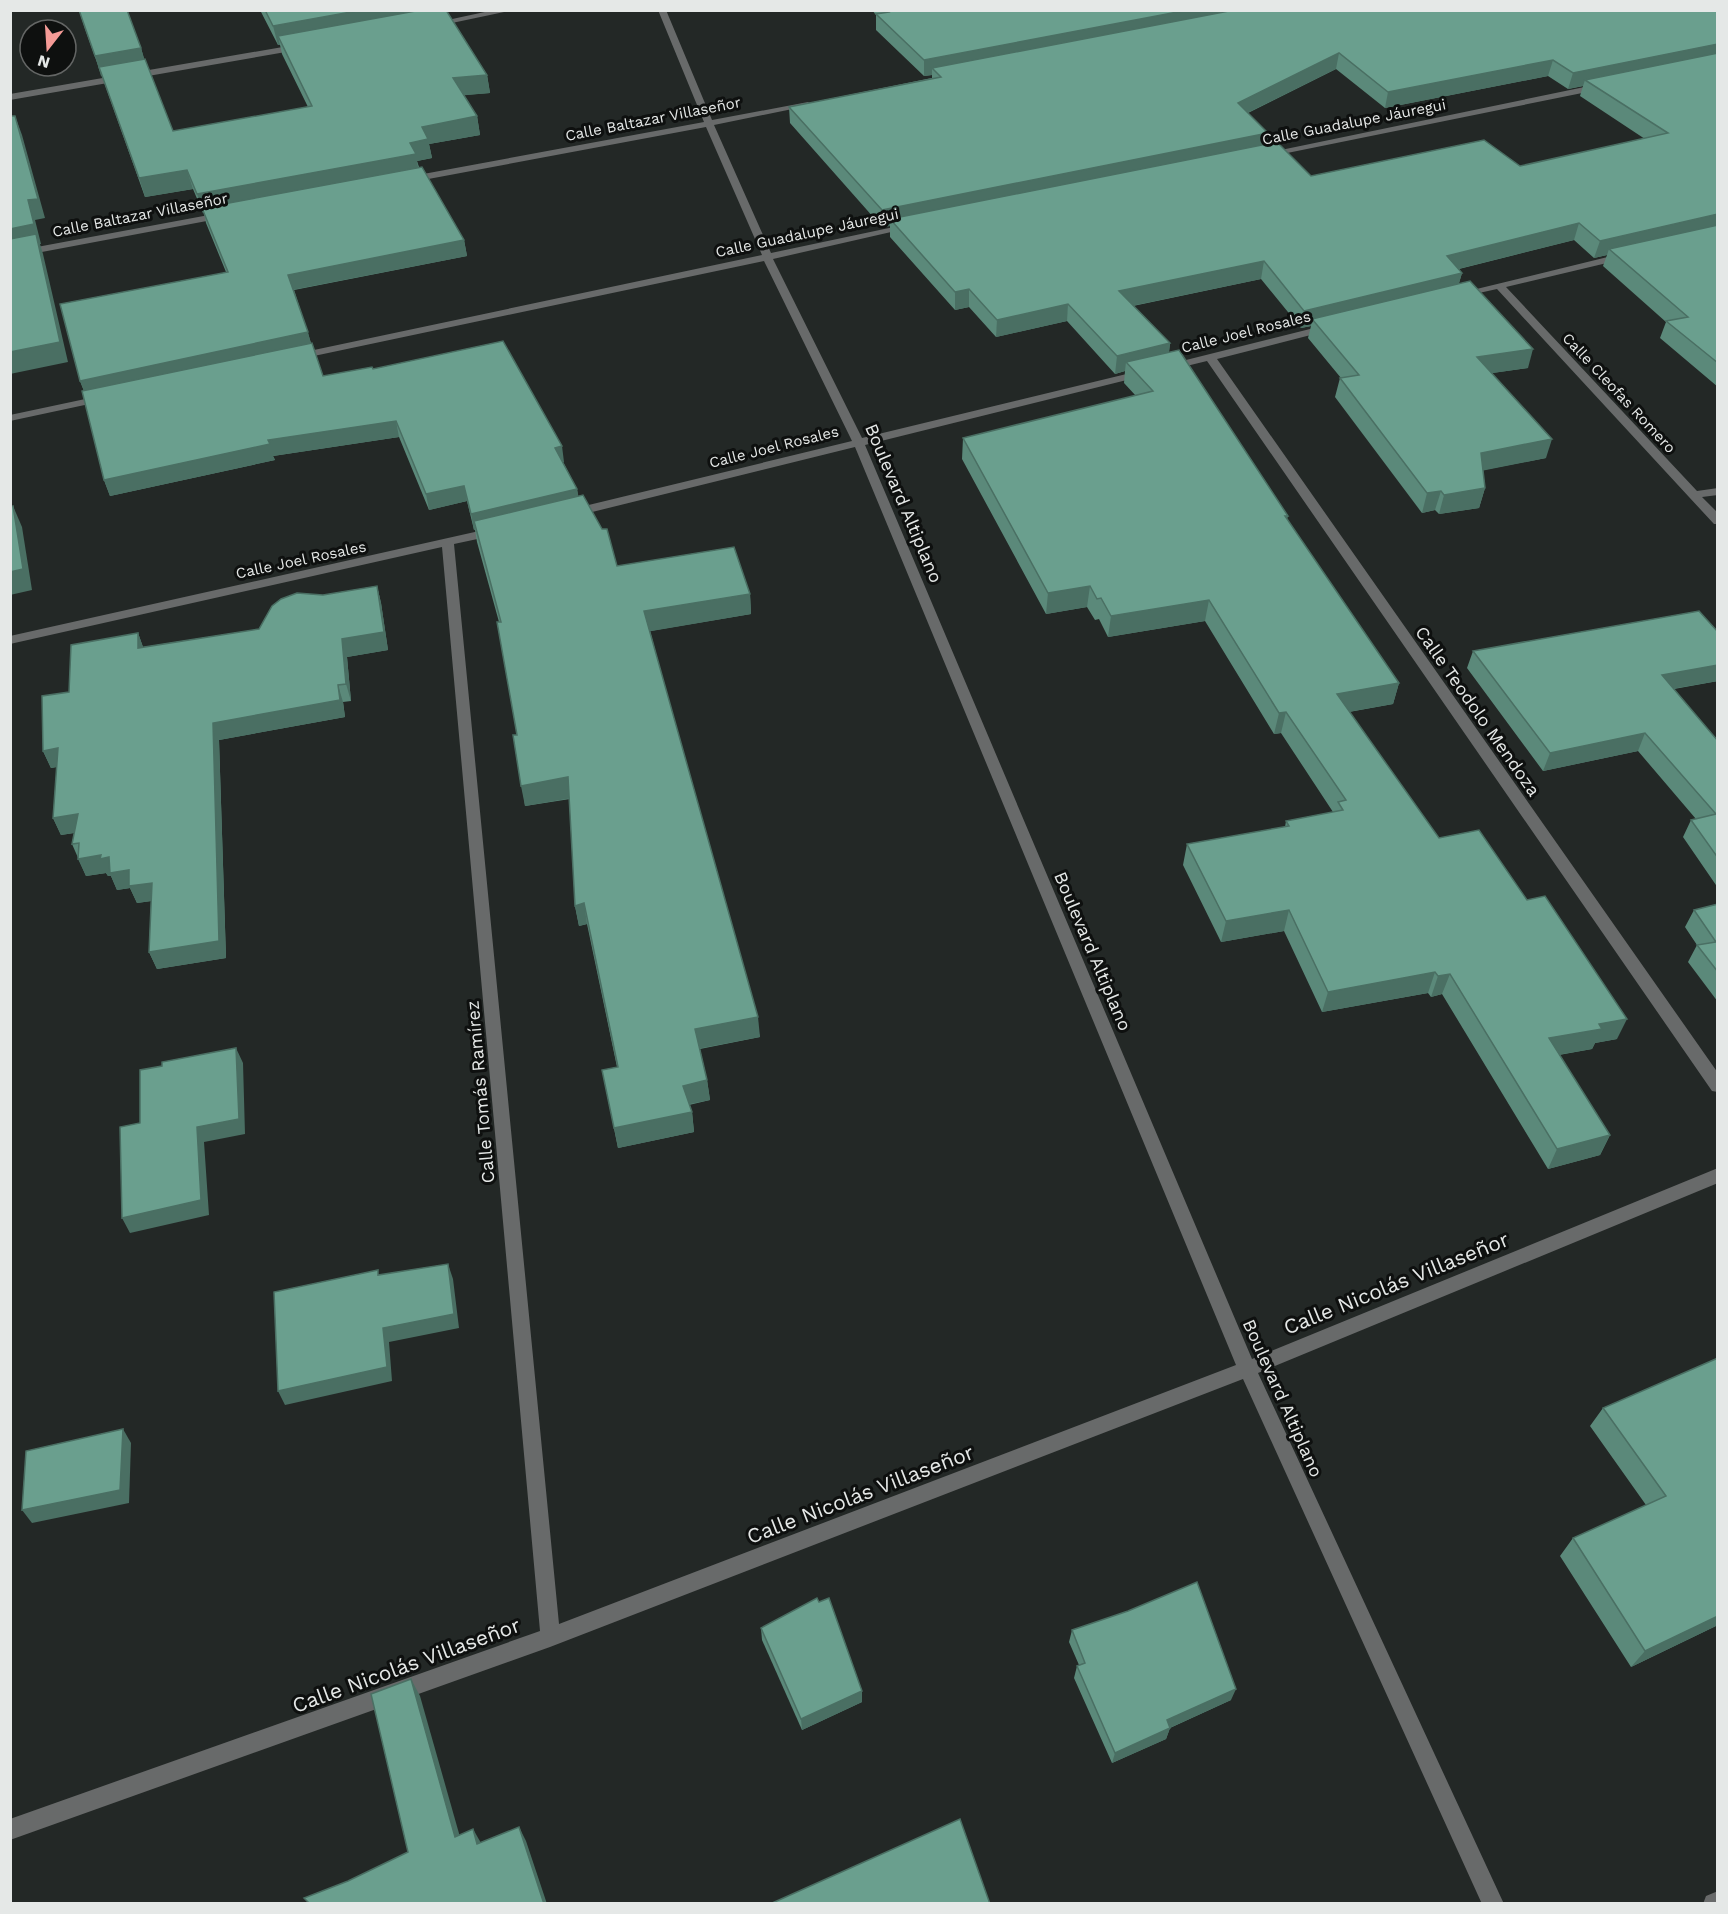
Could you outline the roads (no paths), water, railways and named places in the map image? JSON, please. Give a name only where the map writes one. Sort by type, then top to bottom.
[{"type":"street","points":[[428,25],[510,10]]},
{"type":"street","name":"Boulevard Altiplano","points":[[662,10],[767,256],[858,441],[1247,1369],[1493,1904]]},
{"type":"street","points":[[10,97],[310,45]]},
{"type":"street","name":"Calle Guadalupe Jáuregui","points":[[1260,156],[1612,85]]},
{"type":"street","name":"Calle Baltazar Villaseñor","points":[[394,183],[813,104]]},
{"type":"street","name":"Calle Baltazar Villaseñor","points":[[10,255],[232,213]]},
{"type":"street","name":"Calle Guadalupe Jáuregui","points":[[290,358],[920,225]]},
{"type":"street","points":[[1453,296],[1637,253]]},
{"type":"street","name":"Calle Cleofas Romero","points":[[1499,285],[1718,521]]},
{"type":"street","name":"Calle Joel Rosales","points":[[562,515],[1337,325]]},
{"type":"street","name":"Calle Teodolo Mendoza","points":[[1210,357],[1718,1086]]},
{"type":"street","points":[[10,418],[115,395]]},
{"type":"street","points":[[1693,495],[1718,491]]},
{"type":"street","name":"Calle Joel Rosales","points":[[10,640],[505,529]]},
{"type":"street","name":"Calle Tomás Ramírez","points":[[448,543],[550,1637]]},
{"type":"street","name":"Calle Nicolás Villaseñor","points":[[10,1830],[550,1637],[1247,1369],[1718,1175]]}]
